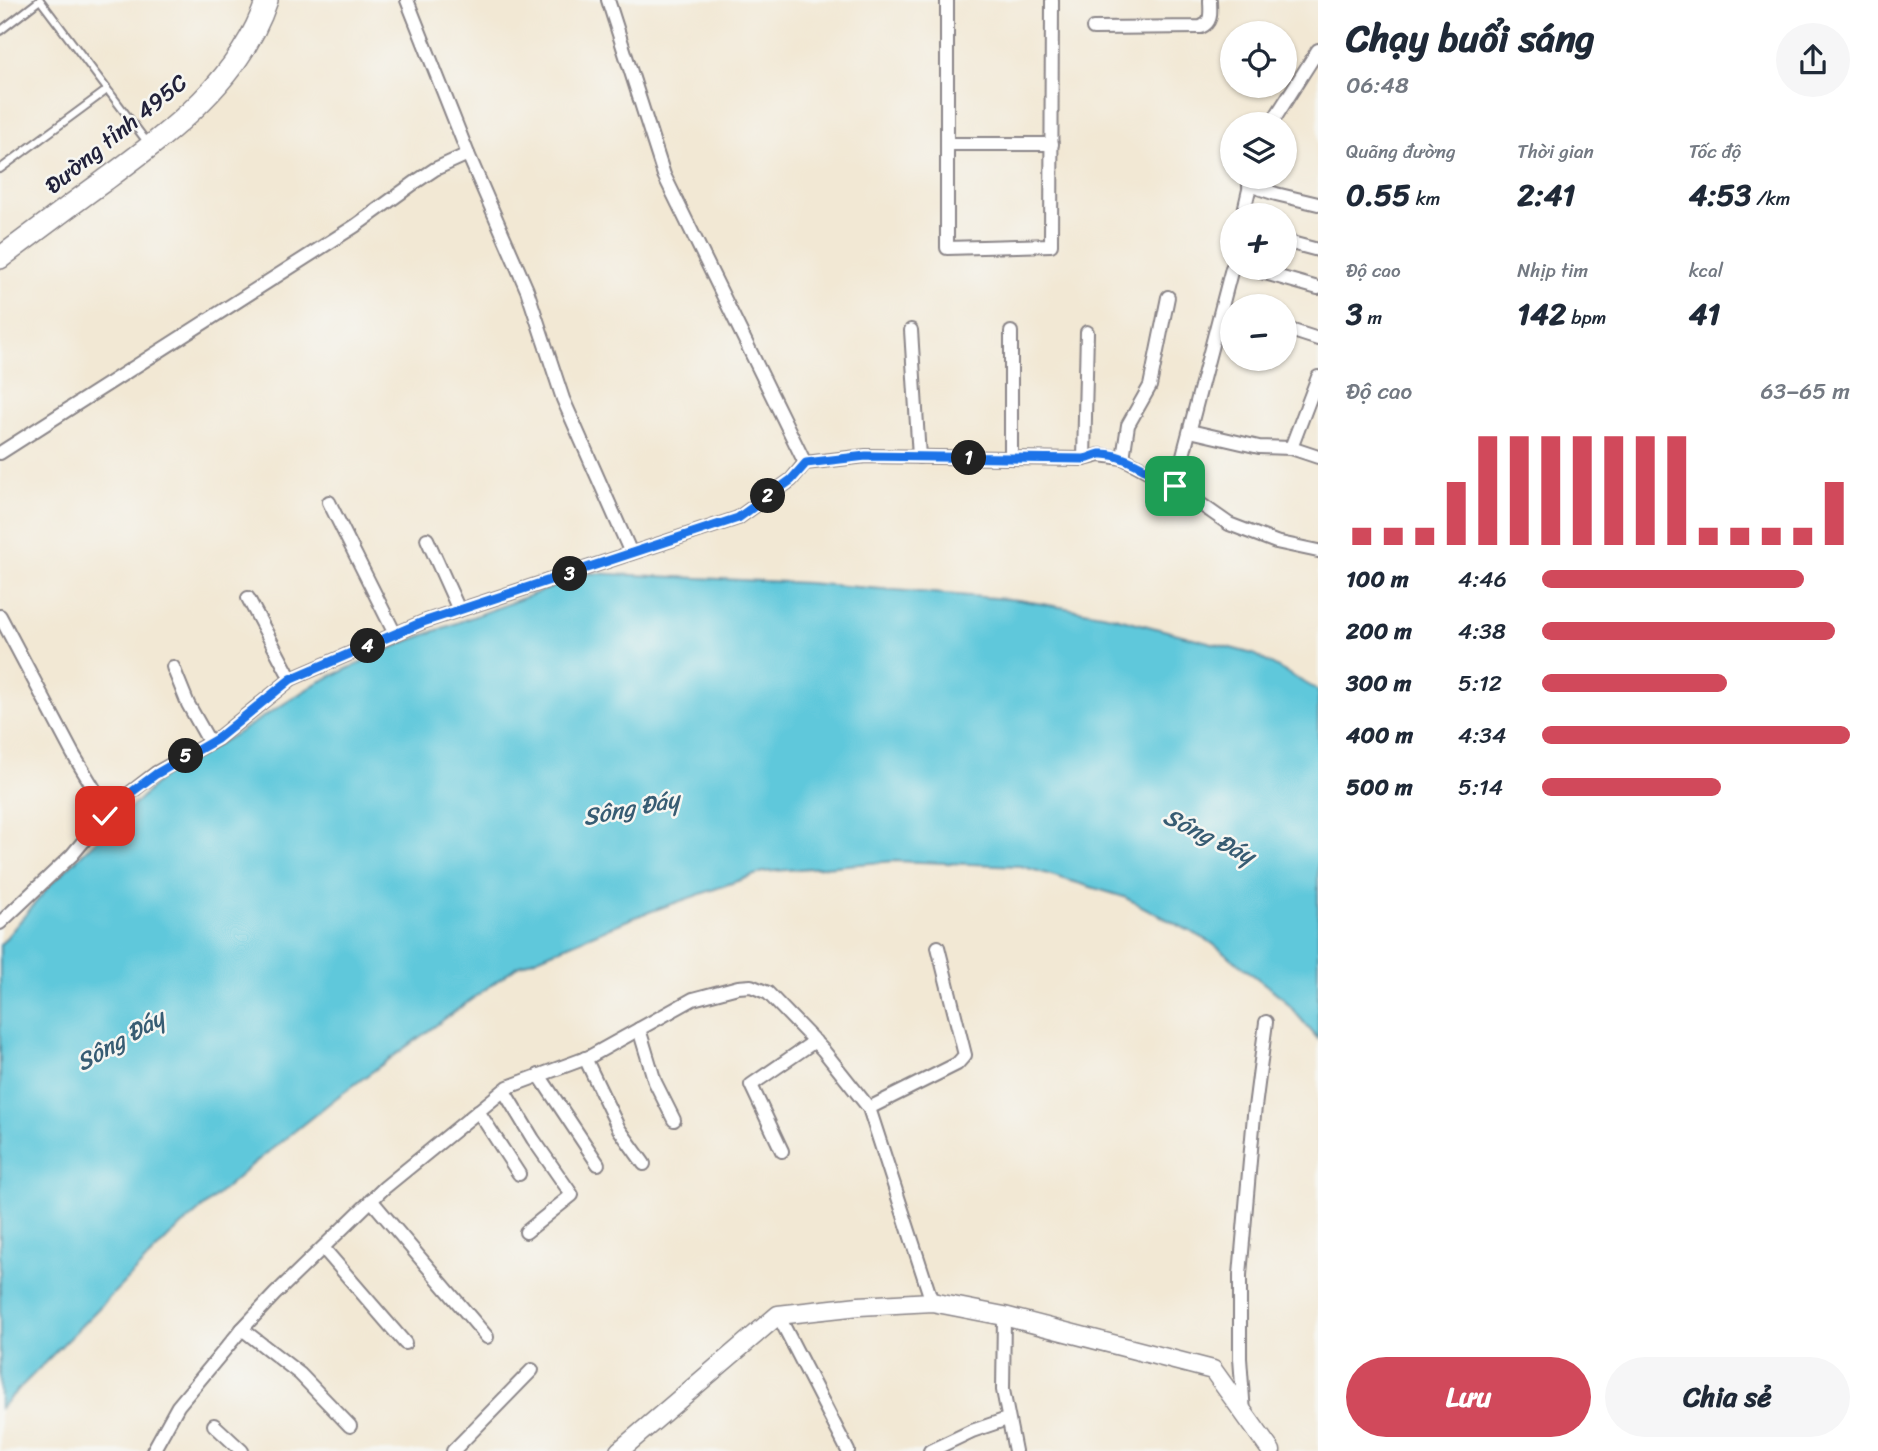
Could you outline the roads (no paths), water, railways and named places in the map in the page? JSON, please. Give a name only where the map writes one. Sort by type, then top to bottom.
[{"type":"main road","name":"Đường tỉnh 495C","points":[[0,258],[188,116],[243,52],[267,0]]},
{"type":"main road","points":[[619,1451],[778,1315],[859,1306],[932,1302],[1004,1316],[1213,1370],[1271,1451]]},
{"type":"street","points":[[407,0],[468,154],[527,290],[563,399],[631,554]]},
{"type":"street","points":[[608,0],[664,175],[806,463]]},
{"type":"street","points":[[947,0],[947,248],[1051,245],[1052,0]]},
{"type":"street","points":[[1093,28],[1201,27],[1209,22],[1210,0]]},
{"type":"street","points":[[1277,112],[1318,50]]},
{"type":"street","points":[[947,144],[1052,144]]},
{"type":"street","points":[[0,453],[355,226],[435,169],[468,154]]},
{"type":"street","points":[[1266,189],[1276,194],[1318,204]]},
{"type":"street","points":[[1297,244],[1318,250]]},
{"type":"street","points":[[1290,280],[1318,288]]},
{"type":"street","points":[[1123,458],[1128,425],[1150,386],[1168,297]]},
{"type":"street","points":[[911,330],[919,457]]},
{"type":"street","points":[[1011,332],[1011,458]]},
{"type":"street","points":[[1084,459],[1087,332]]},
{"type":"street","points":[[1297,332],[1318,339]]},
{"type":"street","points":[[1175,486],[1220,333]]},
{"type":"street","points":[[1291,448],[1318,377]]},
{"type":"street","points":[[1190,431],[1259,447],[1291,448],[1318,457]]},
{"type":"street","points":[[0,923],[72,855],[108,812],[156,774],[210,743],[291,679],[395,634],[459,610],[743,515],[791,480],[806,463],[866,456],[1084,459],[1100,454],[1123,458],[1175,486],[1229,524],[1276,542],[1318,551]]},
{"type":"street","points":[[329,502],[395,634]]},
{"type":"street","points":[[427,539],[459,610]]},
{"type":"street","points":[[248,598],[291,679]]},
{"type":"street","points":[[0,616],[73,754],[108,812]]},
{"type":"street","points":[[173,667],[188,704],[210,743]]},
{"type":"street","points":[[869,1108],[957,1064],[965,1055],[938,947]]},
{"type":"street","points":[[153,1451],[178,1406],[242,1329],[371,1200],[478,1111],[514,1084],[585,1058],[693,999],[738,987],[751,986],[768,993],[815,1041],[869,1108],[932,1302]]},
{"type":"street","points":[[1245,1413],[1240,1358],[1240,1275],[1254,1115],[1266,1022]]},
{"type":"street","points":[[639,1029],[655,1082],[674,1120]]},
{"type":"street","points":[[782,1151],[751,1085],[815,1041]]},
{"type":"street","points":[[585,1058],[619,1129],[644,1164]]},
{"type":"street","points":[[539,1075],[598,1164]]},
{"type":"street","points":[[504,1091],[572,1195],[526,1233]]},
{"type":"street","points":[[478,1111],[519,1174]]},
{"type":"street","points":[[371,1200],[487,1337]]},
{"type":"street","points":[[324,1249],[405,1343]]},
{"type":"street","points":[[778,1315],[848,1451]]},
{"type":"street","points":[[1004,1316],[1002,1361],[1007,1419],[1015,1451]]},
{"type":"street","points":[[242,1329],[300,1374],[351,1426]]},
{"type":"street","points":[[453,1451],[532,1370]]},
{"type":"street","points":[[930,1451],[972,1431],[1007,1419]]},
{"type":"street","points":[[214,1425],[242,1451]]},
{"type":"lane","points":[[0,31],[40,0],[150,146]]},
{"type":"lane","points":[[0,169],[107,90]]},
{"type":"water","name":"Sông Đáy","points":[[590,573],[807,583],[1019,600],[1107,615],[1253,654],[1314,688],[1318,691],[1318,1039],[1283,998],[1209,941],[1124,897],[1021,866],[895,861],[763,872],[635,917],[516,967],[336,1098],[252,1165],[169,1237],[0,1408],[0,945],[51,884],[166,774],[317,683],[403,643]]}]
